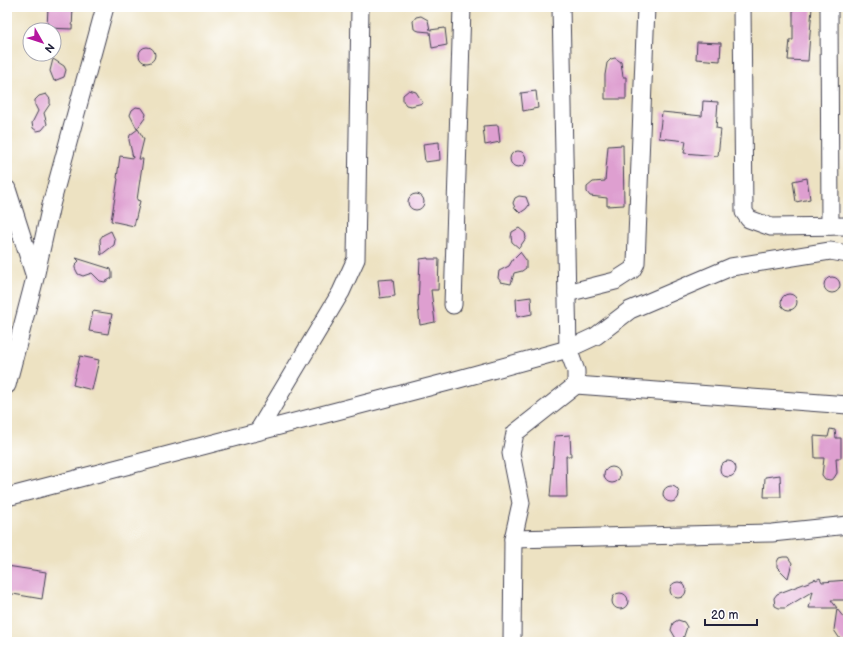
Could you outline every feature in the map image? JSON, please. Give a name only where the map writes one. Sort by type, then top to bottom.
[{"type":"street","points":[[7,385],[35,278],[51,205],[105,7]]},
{"type":"street","points":[[258,431],[341,292],[356,259],[360,7]]},
{"type":"street","points":[[453,305],[462,7]]},
{"type":"street","points":[[560,7],[568,349],[576,371],[576,385]]},
{"type":"street","points":[[567,293],[615,281],[632,270],[636,263],[646,7]]},
{"type":"street","points":[[742,7],[744,212],[749,220],[771,227],[848,226]]},
{"type":"street","points":[[829,7],[830,226]]},
{"type":"street","points":[[7,189],[35,278]]},
{"type":"street","points":[[7,497],[568,349],[596,336],[630,310],[731,267],[830,251],[848,254]]},
{"type":"street","points":[[512,642],[513,539],[522,503],[511,453],[515,433],[576,385],[848,405]]},
{"type":"street","points":[[513,539],[772,533],[848,525]]},
{"type":"building","points":[[48,7],[73,7],[72,29],[62,29],[62,22],[47,22]]},
{"type":"building","points":[[793,7],[812,7],[808,61],[788,60],[790,40],[793,40]]},
{"type":"building","points":[[421,16],[428,20],[430,30],[445,28],[447,45],[432,48],[430,32],[414,29],[413,21],[416,17]]},
{"type":"building","points":[[697,42],[721,43],[720,61],[696,59]]},
{"type":"building","points":[[147,47],[154,52],[155,55],[150,62],[147,63],[140,58],[139,55],[144,48]]},
{"type":"building","points":[[615,58],[621,62],[623,77],[626,77],[626,99],[605,99],[605,75],[607,63],[611,59]]},
{"type":"building","points":[[52,62],[58,62],[64,66],[66,70],[64,77],[54,81],[50,71]]},
{"type":"building","points":[[409,90],[416,92],[423,103],[411,106],[406,105],[403,101],[403,95]]},
{"type":"building","points":[[536,91],[538,108],[523,111],[521,93]]},
{"type":"building","points":[[46,94],[50,99],[50,104],[44,113],[47,124],[42,130],[37,131],[33,128],[32,123],[38,111],[35,105],[35,100],[39,96]]},
{"type":"building","points":[[703,101],[718,102],[716,128],[721,129],[718,156],[684,153],[686,141],[659,138],[662,112],[702,116]]},
{"type":"building","points":[[136,107],[142,108],[146,114],[145,118],[137,129],[130,115],[132,110]]},
{"type":"building","points":[[498,125],[500,142],[485,145],[483,126]]},
{"type":"building","points":[[138,129],[144,139],[139,159],[143,159],[137,200],[140,201],[134,226],[111,221],[120,156],[133,158],[129,140],[130,135]]},
{"type":"building","points":[[439,142],[440,160],[425,162],[423,144]]},
{"type":"building","points":[[623,145],[624,205],[607,206],[607,198],[590,196],[587,192],[587,187],[593,182],[605,181],[608,146]]},
{"type":"building","points":[[518,151],[525,156],[526,159],[521,166],[518,167],[511,162],[510,159],[515,152]]},
{"type":"building","points":[[807,178],[810,199],[796,202],[793,181]]},
{"type":"building","points":[[416,194],[423,199],[424,202],[419,209],[416,210],[409,205],[408,202],[413,195]]},
{"type":"building","points":[[519,196],[526,197],[529,205],[520,213],[515,208],[513,203],[515,198]]},
{"type":"building","points":[[519,228],[525,233],[526,238],[519,248],[512,242],[511,237],[512,232]]},
{"type":"building","points":[[111,231],[115,240],[114,245],[101,255],[100,239],[103,235]]},
{"type":"building","points":[[520,252],[526,260],[526,268],[522,271],[514,273],[511,284],[501,282],[498,278],[499,271],[509,266]]},
{"type":"building","points":[[76,258],[111,269],[112,278],[105,282],[100,281],[92,273],[83,276],[78,274],[75,265],[79,261]]},
{"type":"building","points":[[420,259],[439,259],[438,290],[431,290],[435,322],[420,325],[418,305]]},
{"type":"building","points":[[832,277],[839,282],[840,285],[835,292],[832,293],[825,288],[824,285],[829,278]]},
{"type":"building","points":[[393,279],[395,296],[380,298],[378,280]]},
{"type":"building","points":[[789,294],[796,299],[797,302],[792,309],[789,310],[782,305],[781,302],[786,295]]},
{"type":"building","points":[[531,297],[532,314],[517,317],[516,299]]},
{"type":"building","points":[[93,311],[112,314],[108,334],[89,331]]},
{"type":"building","points":[[80,356],[99,360],[92,390],[73,385]]},
{"type":"building","points":[[830,429],[835,430],[836,438],[841,438],[841,458],[836,458],[837,473],[834,478],[830,480],[825,479],[822,475],[824,458],[815,458],[814,436],[828,437]]},
{"type":"building","points":[[570,435],[571,456],[566,456],[567,497],[550,497],[555,436]]},
{"type":"building","points":[[728,461],[735,466],[736,469],[731,476],[728,477],[721,472],[720,469],[725,462]]},
{"type":"building","points":[[612,467],[619,472],[620,475],[615,482],[612,483],[605,478],[604,475],[609,468]]},
{"type":"building","points":[[780,475],[781,497],[764,497],[765,477]]},
{"type":"building","points":[[671,486],[678,491],[679,494],[674,501],[671,502],[664,497],[663,494],[668,487]]},
{"type":"building","points":[[788,557],[792,563],[788,578],[777,567],[779,558]]},
{"type":"building","points":[[7,566],[46,572],[42,599],[7,593]]},
{"type":"building","points":[[815,578],[816,580],[820,578],[822,582],[848,580],[848,600],[831,600],[837,608],[809,608],[813,591],[785,608],[775,606],[774,598],[777,594],[814,580]]},
{"type":"building","points":[[678,582],[684,584],[686,590],[684,596],[678,598],[672,596],[670,590],[672,584]]},
{"type":"building","points":[[620,593],[627,598],[628,601],[623,608],[620,609],[613,604],[612,601],[617,594]]},
{"type":"building","points":[[837,609],[848,623],[848,642],[842,642],[834,630]]},
{"type":"building","points":[[678,620],[684,622],[687,627],[682,642],[678,642],[671,630],[673,623]]}]
